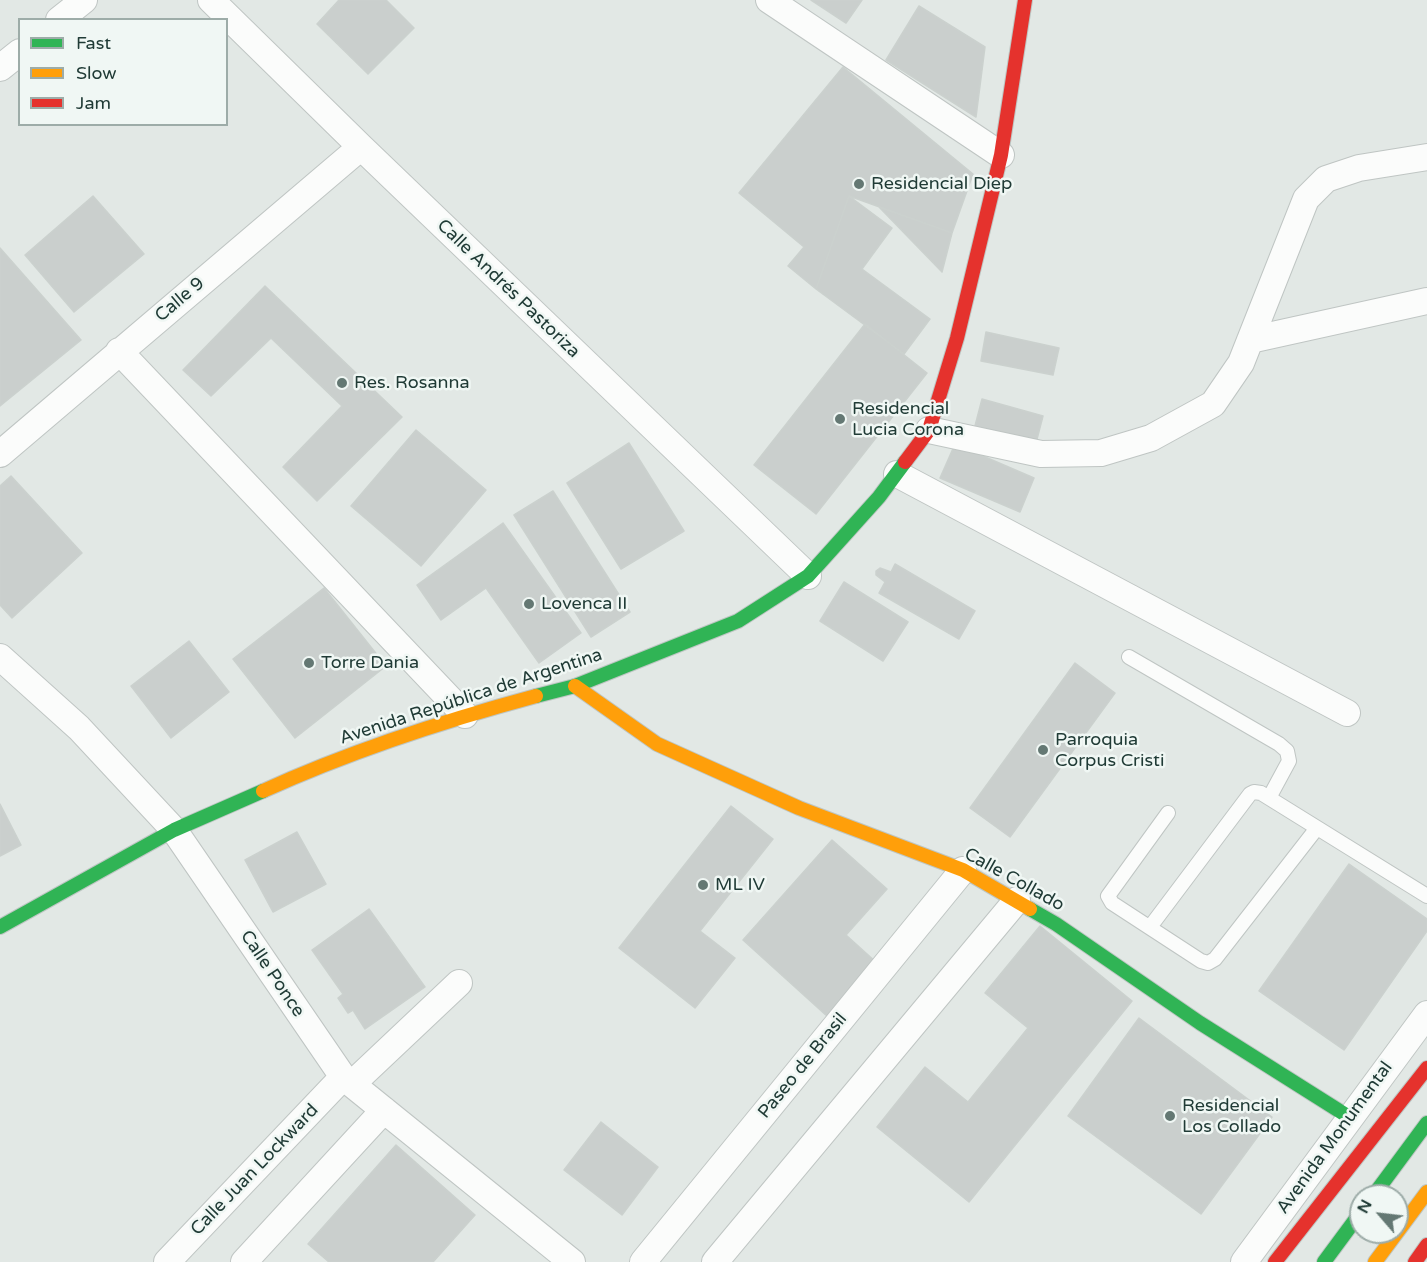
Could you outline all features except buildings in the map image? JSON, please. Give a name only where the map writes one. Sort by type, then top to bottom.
[{"type":"main road","name":"Avenida República de Argentina","points":[[0,927],[174,830],[313,768],[465,715],[575,686],[738,621],[808,576],[879,497],[929,430],[957,338],[1001,155],[1025,0]]},
{"type":"main road","name":"Calle Collado","points":[[575,686],[657,744],[799,808],[963,870],[1017,900],[1056,924],[1200,1023],[1349,1117]]},
{"type":"main road","points":[[1275,1262],[1427,1068]]},
{"type":"main road","points":[[1382,1184],[1427,1123]]},
{"type":"main road","points":[[1375,1262],[1427,1192]]},
{"type":"main road","points":[[1324,1262],[1349,1228]]},
{"type":"main road","points":[[1415,1262],[1427,1245]]},
{"type":"street","points":[[62,18],[84,0]]},
{"type":"street","name":"Calle Andrés Pastoriza","points":[[211,0],[808,576]]},
{"type":"street","points":[[768,0],[1001,155]]},
{"type":"street","points":[[0,68],[18,54]]},
{"type":"street","name":"Calle 9","points":[[0,454],[361,147]]},
{"type":"street","points":[[929,430],[1041,454],[1101,453],[1151,438],[1213,404],[1241,363],[1306,199],[1326,179],[1359,168],[1427,157]]},
{"type":"street","points":[[1251,340],[1427,301]]},
{"type":"street","points":[[119,351],[465,715]]},
{"type":"street","points":[[897,474],[1347,713]]},
{"type":"street","name":"Calle Ponce","points":[[0,657],[79,728],[174,830],[347,1080],[572,1262]]},
{"type":"street","name":"Paseo de Brasil","points":[[643,1262],[963,870]]},
{"type":"street","points":[[715,1262],[1017,900]]},
{"type":"street","name":"Calle Juan Lockward","points":[[167,1262],[347,1080],[459,983]]},
{"type":"street","name":"Avenida Monumental","points":[[1244,1262],[1427,1014]]},
{"type":"street","points":[[244,1262],[384,1110]]},
{"type":"lane","points":[[1129,657],[1279,744],[1287,751],[1289,761],[1269,798]]},
{"type":"lane","points":[[1150,927],[1250,794],[1254,792],[1261,793],[1427,896]]},
{"type":"lane","points":[[1168,813],[1108,897],[1112,903],[1208,963],[1215,958],[1317,828]]},
{"type":"traffic: fast","points":[[536,696],[575,686],[738,621],[808,576],[879,497],[905,462]]},
{"type":"traffic: fast","points":[[0,927],[174,830],[263,791]]},
{"type":"traffic: fast","points":[[1030,909],[1056,924],[1200,1023],[1349,1117]]},
{"type":"traffic: fast","points":[[1382,1184],[1427,1123]]},
{"type":"traffic: fast","points":[[1324,1262],[1349,1228]]},
{"type":"traffic: slow","points":[[575,686],[657,744],[799,808],[963,870],[1030,909]]},
{"type":"traffic: slow","points":[[263,791],[296,776],[398,738],[536,696]]},
{"type":"traffic: slow","points":[[1375,1262],[1427,1192]]},
{"type":"traffic: jam","points":[[905,462],[929,430],[957,338],[1001,155],[1025,0]]},
{"type":"traffic: jam","points":[[1275,1262],[1427,1068]]},
{"type":"traffic: jam","points":[[1415,1262],[1427,1245]]},
{"type":"place","name":"Residencial Diep","points":[[859,184]]},
{"type":"place","name":"Res. Rosanna","points":[[342,383]]},
{"type":"place","name":"Residencial Lucia Corona","points":[[840,419]]},
{"type":"place","name":"Lovenca II","points":[[529,604]]},
{"type":"place","name":"Torre Dania","points":[[309,663]]},
{"type":"place","name":"Parroquia Corpus Cristi","points":[[1043,750]]},
{"type":"place","name":"ML IV","points":[[703,885]]},
{"type":"place","name":"Residencial Los Collado","points":[[1170,1116]]}]
